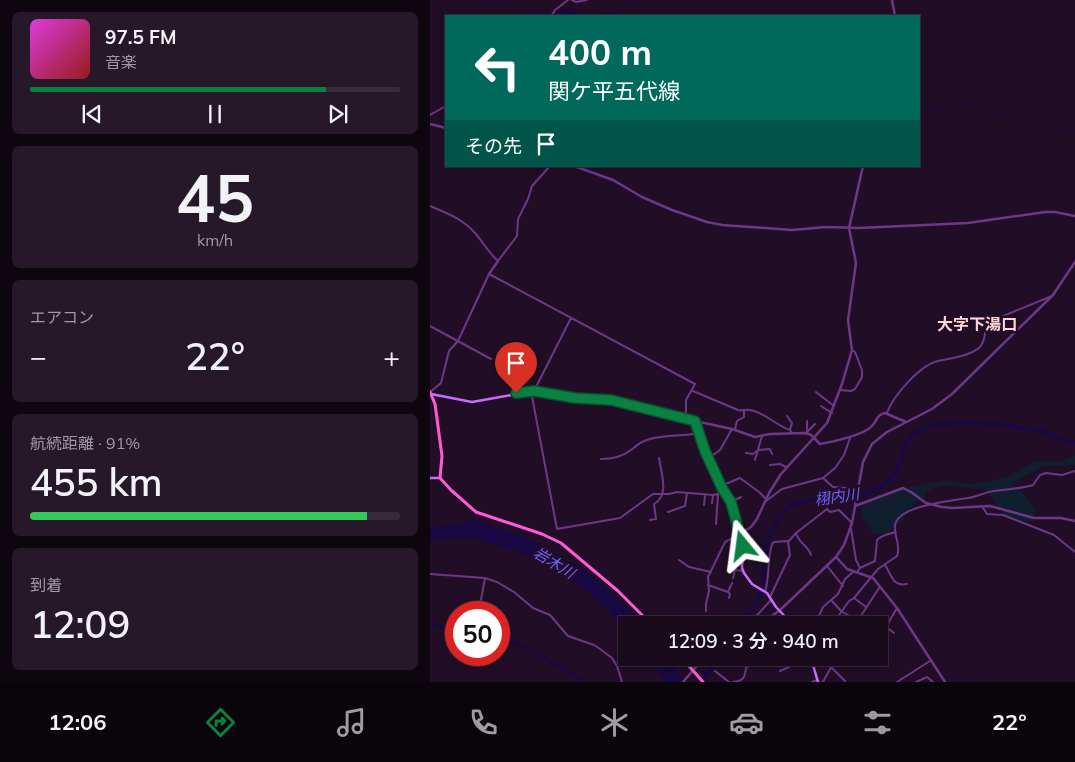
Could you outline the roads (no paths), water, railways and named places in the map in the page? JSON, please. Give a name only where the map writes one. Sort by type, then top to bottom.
[{"type":"main road","points":[[430,392],[472,402],[533,391],[575,398],[619,401],[695,421],[709,458],[731,502],[743,546],[743,571],[750,582],[765,592],[784,616]]},
{"type":"main road","points":[[430,392],[435,404],[442,456],[440,478]]},
{"type":"main road","points":[[430,478],[440,478],[476,512],[564,544],[618,591],[643,616]]},
{"type":"main road","points":[[688,666],[703,682]]},
{"type":"main road","points":[[813,666],[817,681]]},
{"type":"street","points":[[552,15],[568,0]]},
{"type":"street","points":[[572,0],[578,2],[587,0]]},
{"type":"street","points":[[892,0],[895,15]]},
{"type":"street","points":[[430,115],[445,107]]},
{"type":"street","points":[[430,124],[445,128]]},
{"type":"street","points":[[430,392],[441,382],[449,352],[458,341],[489,274],[517,236],[518,219],[532,186],[549,167]]},
{"type":"street","points":[[577,167],[606,177],[658,204],[707,222],[730,225],[792,230],[826,227],[849,228],[968,223],[1045,212],[1075,216]]},
{"type":"street","points":[[706,611],[711,572],[725,542],[740,534],[754,523],[775,483],[786,468],[824,428],[832,413],[852,350],[848,320],[856,262],[849,228],[863,167]]},
{"type":"street","points":[[430,206],[466,223],[477,234],[488,252],[498,261]]},
{"type":"street","points":[[772,616],[827,566],[844,545],[851,529],[863,462],[869,448],[881,436],[936,406],[948,397],[1053,295],[1075,262]]},
{"type":"street","points":[[489,274],[694,384],[686,400],[686,419]]},
{"type":"street","points":[[888,413],[891,403],[916,374],[932,363],[960,356],[977,349],[982,344],[986,328],[991,321],[1053,295]]},
{"type":"street","points":[[571,318],[533,391],[557,530],[620,518],[653,494],[677,492],[705,495],[718,494]]},
{"type":"street","points":[[430,326],[491,359]]},
{"type":"street","points":[[840,390],[851,391],[862,377],[862,370],[855,352],[852,350]]},
{"type":"street","points":[[692,390],[738,410],[749,410],[758,413],[791,432]]},
{"type":"street","points":[[816,392],[834,406]]},
{"type":"street","points":[[821,406],[832,413]]},
{"type":"street","points":[[709,458],[720,450],[737,421],[744,416],[744,411]]},
{"type":"street","points":[[807,421],[807,431],[820,444],[850,436],[871,427],[878,416],[888,413],[907,422]]},
{"type":"street","points":[[787,416],[792,423],[791,432]]},
{"type":"street","points":[[695,421],[733,429],[755,437],[807,431],[815,424]]},
{"type":"street","points":[[601,459],[615,459],[629,452],[642,441],[664,436],[682,436],[699,433]]},
{"type":"street","points":[[755,460],[762,436]]},
{"type":"street","points":[[765,500],[782,489],[824,478],[835,468],[844,455],[850,436]]},
{"type":"street","points":[[746,453],[754,454],[758,450],[770,449],[772,454]]},
{"type":"street","points":[[650,520],[656,519],[654,504],[660,501],[663,494],[659,458]]},
{"type":"street","points":[[770,465],[780,464],[786,468]]},
{"type":"street","points":[[838,616],[872,577],[897,556],[899,551],[894,527],[896,520],[907,511],[980,495],[990,491],[1013,490],[1033,485],[1040,475],[1046,473],[1062,475],[1075,471]]},
{"type":"street","points":[[716,524],[718,494],[722,487],[740,478],[759,492],[765,500]]},
{"type":"street","points":[[824,478],[830,485],[847,488],[848,493],[857,492]]},
{"type":"street","points":[[855,506],[903,488],[932,505],[952,508],[990,506],[1034,518],[1061,518],[1075,521]]},
{"type":"street","points":[[668,512],[685,506],[687,493]]},
{"type":"street","points":[[704,505],[705,495]]},
{"type":"street","points":[[712,495],[712,503]]},
{"type":"street","points":[[731,502],[741,497]]},
{"type":"street","points":[[982,506],[986,514],[1003,515],[1054,535],[1075,552]]},
{"type":"street","points":[[765,592],[768,580],[768,563],[774,542],[788,541],[826,509],[830,512],[839,510],[852,523]]},
{"type":"street","points":[[851,529],[856,560],[860,568]]},
{"type":"street","points":[[819,616],[823,607],[838,594],[845,580],[860,568],[875,562],[877,540],[888,533],[896,532]]},
{"type":"street","points":[[796,533],[797,538],[812,555]]},
{"type":"street","points":[[756,616],[771,599],[790,555],[788,541]]},
{"type":"street","points":[[836,557],[842,566],[872,577],[887,594],[945,682]]},
{"type":"street","points":[[679,560],[688,567],[711,572]]},
{"type":"street","points":[[885,565],[896,583],[900,586],[907,584]]},
{"type":"street","points":[[827,566],[843,586]]},
{"type":"street","points":[[733,578],[735,570],[743,571]]},
{"type":"street","points":[[430,574],[485,578],[497,582],[514,592],[533,608],[550,615],[568,636],[594,645],[612,658],[618,666],[622,682]]},
{"type":"street","points":[[480,601],[485,578]]},
{"type":"street","points":[[729,598],[730,594],[728,592],[732,583]]},
{"type":"street","points":[[708,585],[728,592]]},
{"type":"street","points":[[860,616],[880,588]]},
{"type":"street","points":[[854,598],[866,607]]},
{"type":"street","points":[[831,600],[841,611],[850,616]]},
{"type":"street","points":[[894,633],[886,626],[897,608]]},
{"type":"street","points":[[897,682],[931,660]]},
{"type":"street","points":[[683,682],[698,666]]},
{"type":"street","points":[[733,682],[741,682],[745,677],[746,668],[749,666]]},
{"type":"street","points":[[780,670],[789,668],[788,666]]},
{"type":"street","points":[[823,682],[831,667],[845,681]]},
{"type":"street","points":[[715,671],[729,682]]},
{"type":"street","points":[[916,682],[925,677],[929,677],[931,681]]},
{"type":"street","points":[[812,682],[817,681]]},
{"type":"water","points":[[571,8],[577,15],[558,15],[560,11]]},
{"type":"water","name":"岩木川","points":[[473,519],[532,539],[581,568],[636,616],[618,616],[618,621],[596,599],[567,575],[534,557],[471,538],[430,540],[430,527],[458,525]]},
{"type":"water","points":[[655,666],[672,666],[685,682],[666,682]]},
{"type":"waterway","points":[[483,0],[495,3],[507,2],[524,12],[547,12],[552,15]]},
{"type":"waterway","points":[[601,15],[608,12],[618,14],[639,0]]},
{"type":"waterway","points":[[920,107],[933,110],[954,102],[985,105],[997,114],[1012,118],[1046,134],[1050,135],[1075,130]]},
{"type":"waterway","name":"栩内川","points":[[745,616],[756,603],[762,589],[766,545],[770,534],[781,516],[798,503],[819,499],[851,498],[880,487],[896,471],[906,442],[917,431],[949,423],[990,424],[1039,431],[1075,443]]},
{"type":"waterway","points":[[430,624],[445,627]]},
{"type":"waterway","points":[[510,642],[521,645],[586,682]]},
{"type":"waterway","points":[[963,682],[1002,657]]},
{"type":"waterway","name":"栩内川","points":[[701,682],[713,666]]},
{"type":"district","name":"大字下湯口","points":[[977,324]]}]
